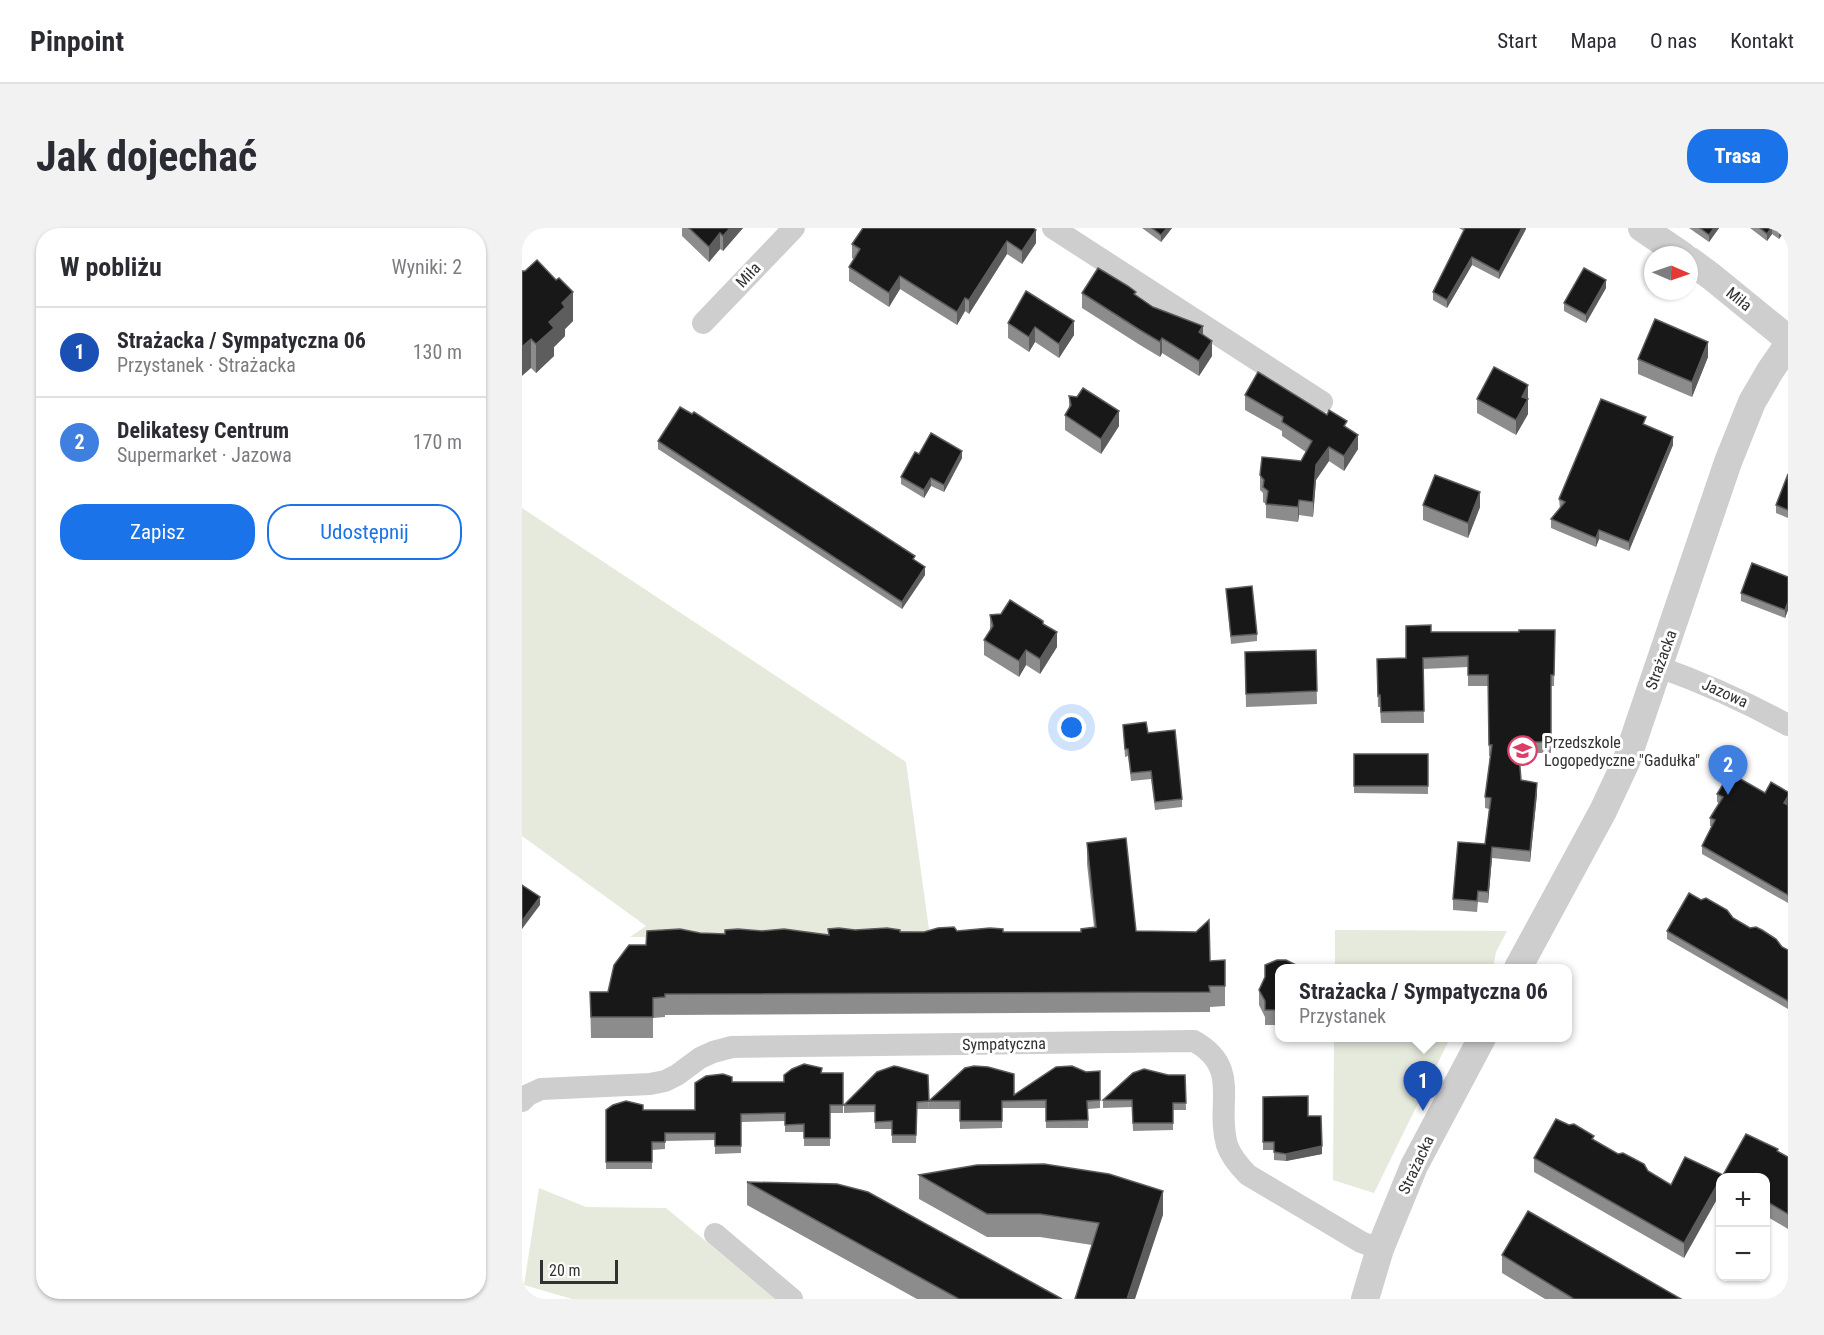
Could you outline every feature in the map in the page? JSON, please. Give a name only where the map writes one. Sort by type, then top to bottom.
[{"type":"street","name":"Miła","points":[[703,323],[794,228]]},
{"type":"street","points":[[1053,228],[1323,402]]},
{"type":"street","points":[[1642,228],[1669,246]]},
{"type":"street","name":"Miła","points":[[1698,267],[1788,339]]},
{"type":"street","name":"Strażacka","points":[[1521,964],[1622,772],[1740,432],[1752,402],[1770,370],[1788,345]]},
{"type":"street","name":"Jazowa","points":[[1659,667],[1703,683],[1788,725]]},
{"type":"street","name":"Sympatyczna","points":[[522,1101],[528,1095],[541,1089],[665,1082],[713,1052],[732,1047],[1194,1041],[1209,1049],[1218,1060],[1223,1076],[1227,1145],[1235,1162],[1248,1175],[1361,1242],[1380,1249]]},
{"type":"street","name":"Strażacka","points":[[1365,1299],[1380,1249],[1414,1166],[1480,1042]]},
{"type":"street","points":[[716,1234],[792,1299]]},
{"type":"shaded area","points":[[522,508],[906,762],[930,937],[630,937],[646,926],[522,836]]},
{"type":"shaded area","points":[[1335,930],[1507,931],[1496,952],[1494,964],[1335,964]]},
{"type":"shaded area","points":[[1334,1042],[1448,1042],[1374,1193],[1333,1180]]},
{"type":"shaded area","points":[[539,1188],[586,1207],[666,1208],[775,1299],[572,1299],[524,1285]]},
{"type":"building","points":[[689,228],[730,228],[723,236],[720,233],[709,247]]},
{"type":"building","points":[[863,228],[1033,228],[1036,230],[1022,251],[1007,241],[969,300],[965,298],[957,312],[900,276],[889,293],[849,267],[860,249],[852,244]]},
{"type":"building","points":[[1152,228],[1167,228],[1161,235]]},
{"type":"building","points":[[1465,228],[1522,228],[1499,272],[1472,257],[1447,300],[1433,292]]},
{"type":"building","points":[[1700,228],[1714,228],[1709,235]]},
{"type":"building","points":[[1760,228],[1771,228],[1767,234]]},
{"type":"building","points":[[537,260],[556,280],[559,278],[573,292],[562,303],[565,307],[549,322],[554,328],[536,344],[531,339],[522,347],[522,271]]},
{"type":"building","points":[[1098,268],[1128,286],[1136,292],[1134,294],[1153,307],[1203,326],[1199,332],[1212,341],[1199,361],[1162,338],[1160,342],[1082,293]]},
{"type":"building","points":[[1584,268],[1606,280],[1586,315],[1564,303]]},
{"type":"building","points":[[1026,291],[1074,321],[1059,344],[1035,327],[1029,337],[1008,323]]},
{"type":"building","points":[[1655,319],[1708,342],[1692,382],[1638,359]]},
{"type":"building","points":[[1494,367],[1528,385],[1522,397],[1528,399],[1516,420],[1477,399]]},
{"type":"building","points":[[1258,372],[1327,415],[1329,410],[1347,421],[1344,426],[1358,435],[1344,456],[1329,447],[1316,465],[1313,502],[1299,500],[1298,507],[1266,504],[1268,491],[1263,487],[1264,480],[1260,475],[1262,457],[1301,461],[1312,441],[1282,422],[1283,417],[1245,395]]},
{"type":"building","points":[[1083,388],[1119,411],[1101,439],[1065,415],[1071,405],[1069,396],[1077,397]]},
{"type":"building","points":[[1601,399],[1646,417],[1643,424],[1673,437],[1629,542],[1599,530],[1596,538],[1551,519],[1565,502],[1559,499]]},
{"type":"building","points":[[680,407],[692,414],[694,412],[915,556],[913,559],[925,567],[902,602],[658,441]]},
{"type":"building","points":[[931,433],[962,451],[944,485],[931,478],[924,490],[901,477],[915,452],[919,454]]},
{"type":"building","points":[[1788,474],[1788,510],[1776,505]]},
{"type":"building","points":[[1435,475],[1480,492],[1468,523],[1423,505]]},
{"type":"building","points":[[1752,563],[1788,577],[1788,602],[1785,610],[1741,593]]},
{"type":"building","points":[[1252,586],[1257,634],[1231,636],[1226,589]]},
{"type":"building","points":[[1010,600],[1057,632],[1040,659],[1026,650],[1019,661],[984,640],[993,626],[990,615],[1001,614]]},
{"type":"building","points":[[1431,625],[1431,632],[1555,630],[1554,675],[1551,675],[1551,742],[1518,742],[1521,780],[1537,783],[1530,851],[1492,847],[1488,892],[1478,891],[1477,901],[1453,899],[1458,842],[1485,844],[1491,798],[1485,797],[1492,745],[1489,745],[1488,675],[1468,675],[1468,656],[1423,658],[1424,711],[1381,712],[1380,695],[1378,696],[1377,659],[1406,658],[1406,626]]},
{"type":"building","points":[[1316,650],[1317,691],[1246,694],[1245,652]]},
{"type":"building","points":[[1146,722],[1148,733],[1175,730],[1182,799],[1155,802],[1151,771],[1131,773],[1128,749],[1125,749],[1123,725]]},
{"type":"building","points":[[1354,754],[1428,754],[1428,786],[1354,786]]},
{"type":"building","points":[[1730,773],[1765,793],[1771,782],[1788,792],[1784,803],[1788,805],[1788,895],[1702,846],[1715,820],[1710,818],[1723,797],[1717,794]]},
{"type":"building","points":[[1126,838],[1136,931],[1196,932],[1209,920],[1210,961],[1225,960],[1225,986],[1209,986],[1210,992],[665,994],[665,997],[653,998],[653,1017],[591,1017],[590,992],[608,992],[614,965],[629,945],[646,945],[647,931],[680,929],[725,934],[725,930],[784,929],[829,935],[828,929],[839,928],[855,930],[887,928],[900,930],[900,932],[924,932],[954,927],[957,931],[990,928],[1003,929],[1003,932],[1081,932],[1081,929],[1096,927],[1087,843]]},
{"type":"building","points":[[522,885],[540,897],[522,921]]},
{"type":"building","points":[[1689,893],[1701,900],[1706,898],[1727,910],[1733,918],[1750,928],[1756,927],[1762,930],[1788,950],[1788,1001],[1667,931]]},
{"type":"building","points":[[1277,960],[1286,960],[1294,964],[1275,964],[1275,1010],[1265,1010],[1265,1001],[1259,990],[1265,977],[1265,965]]},
{"type":"building","points":[[804,1064],[822,1068],[821,1073],[843,1073],[843,1105],[830,1105],[830,1138],[804,1138],[804,1124],[785,1125],[785,1113],[741,1114],[741,1146],[715,1146],[715,1133],[665,1133],[665,1142],[652,1142],[652,1162],[606,1162],[606,1110],[613,1105],[626,1101],[643,1105],[643,1110],[695,1110],[695,1083],[706,1076],[723,1074],[732,1077],[732,1082],[784,1082],[784,1075]]},
{"type":"building","points":[[894,1066],[928,1075],[929,1101],[917,1102],[916,1135],[892,1135],[892,1121],[875,1122],[875,1105],[844,1105],[877,1072]]},
{"type":"building","points":[[974,1066],[1014,1074],[1014,1095],[1056,1067],[1072,1066],[1086,1072],[1100,1071],[1100,1100],[1087,1101],[1088,1120],[1046,1121],[1046,1100],[1002,1101],[1002,1121],[960,1121],[960,1101],[929,1101],[965,1068]]},
{"type":"building","points":[[1144,1069],[1168,1075],[1185,1075],[1186,1103],[1173,1103],[1173,1123],[1133,1123],[1132,1100],[1103,1100],[1133,1073]]},
{"type":"building","points":[[1308,1096],[1308,1116],[1321,1116],[1322,1146],[1286,1154],[1274,1152],[1274,1142],[1263,1142],[1263,1097]]},
{"type":"building","points":[[1556,1119],[1569,1125],[1574,1124],[1594,1136],[1592,1139],[1618,1154],[1623,1153],[1644,1164],[1648,1171],[1671,1185],[1685,1157],[1719,1173],[1716,1173],[1716,1187],[1684,1243],[1534,1158]]},
{"type":"building","points":[[1746,1134],[1778,1149],[1777,1151],[1788,1157],[1788,1214],[1770,1203],[1770,1173],[1724,1173]]},
{"type":"building","points":[[1044,1164],[1109,1174],[1163,1191],[1127,1299],[1075,1299],[1099,1223],[1040,1214],[987,1214],[919,1175],[977,1165]]},
{"type":"building","points":[[747,1182],[837,1184],[868,1192],[1062,1299],[959,1299]]},
{"type":"building","points":[[1528,1211],[1681,1299],[1574,1299],[1502,1255]]},
{"type":"place","name":"Przedszkole Logopedyczne \"Gadułka\"","points":[[1523,751]]},
{"type":"place","name":"Delikatesy Centrum","points":[[1728,795]]},
{"type":"place","name":"Strażacka / Sympatyczna 06","points":[[1423,1111]]}]
